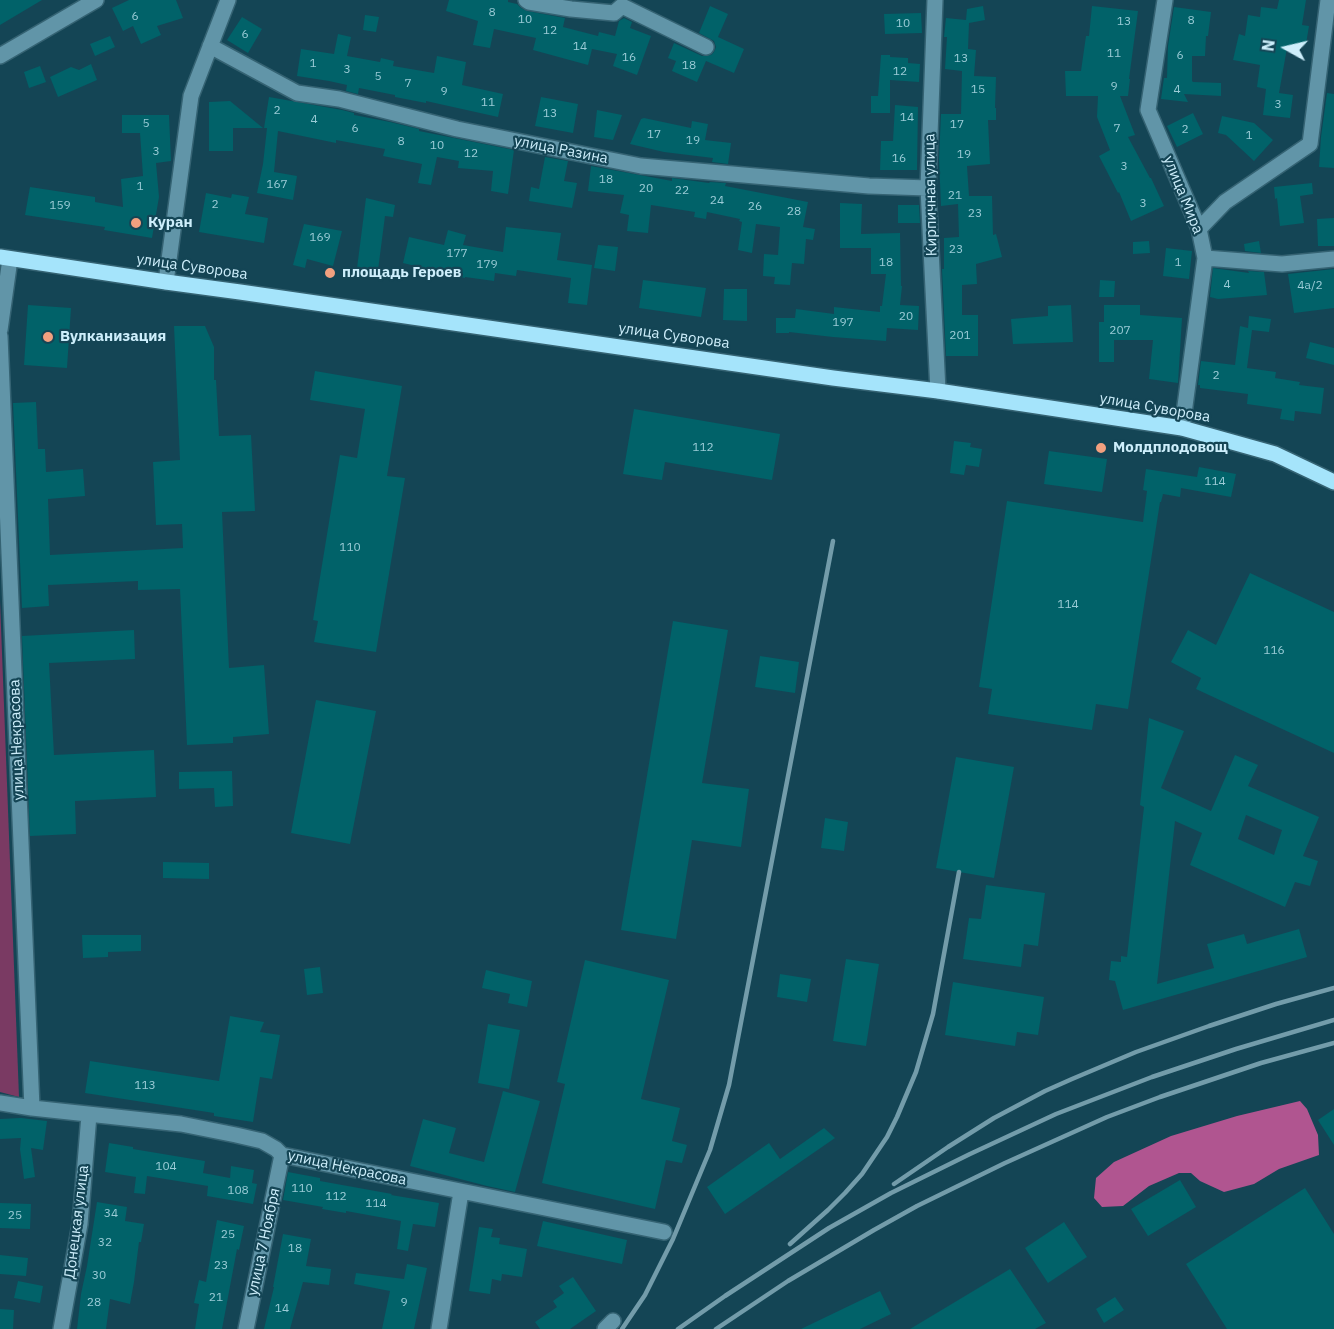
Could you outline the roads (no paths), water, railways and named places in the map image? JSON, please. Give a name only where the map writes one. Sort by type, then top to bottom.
[{"type":"main road","name":"улица Суворова","points":[[5,258],[1182,428],[1275,453],[1334,482]]},
{"type":"street","points":[[0,56],[96,0]]},
{"type":"street","points":[[166,282],[191,96],[228,0]]},
{"type":"street","points":[[526,0],[571,9],[614,13],[622,6],[706,47]]},
{"type":"street","name":"Кирпичная улица","points":[[935,0],[928,188],[938,391]]},
{"type":"street","name":"улица Мира","points":[[1165,0],[1148,110],[1200,229],[1205,258],[1182,428]]},
{"type":"street","points":[[1200,229],[1225,202],[1310,144],[1328,0]]},
{"type":"street","name":"улица Разина","points":[[210,46],[297,93],[339,99],[457,129],[641,166],[869,186],[928,188]]},
{"type":"street","points":[[0,330],[5,258]]},
{"type":"street","points":[[1205,258],[1282,264],[1334,259]]},
{"type":"street","name":"улица Некрасова","points":[[0,336],[32,1108]]},
{"type":"street","name":"улица Некрасова","points":[[0,1103],[181,1124],[262,1141],[282,1155],[664,1232]]},
{"type":"street","name":"Донецкая улица","points":[[61,1329],[80,1224],[89,1115]]},
{"type":"street","name":"улица 7 Ноября","points":[[246,1329],[282,1155]]},
{"type":"street","points":[[439,1329],[461,1192]]},
{"type":"railway","points":[[622,1329],[645,1295],[673,1239],[710,1150],[729,1085],[833,541]]},
{"type":"railway","points":[[790,1244],[828,1210],[862,1174],[887,1137],[897,1117],[916,1072],[933,1014],[959,872]]},
{"type":"railway","points":[[894,1184],[994,1118],[1045,1091],[1136,1052],[1276,1004],[1334,988]]},
{"type":"railway","points":[[678,1329],[829,1228],[891,1193],[970,1154],[1056,1114],[1152,1077],[1334,1020]]},
{"type":"railway","points":[[716,1329],[788,1281],[874,1230],[1005,1163],[1107,1117],[1160,1097],[1261,1063],[1334,1043]]},
{"type":"place","name":"Куран","points":[[136,223]]},
{"type":"place","name":"площадь Героев","points":[[330,273]]},
{"type":"place","name":"Вулканизация","points":[[48,337]]},
{"type":"place","name":"Молдплодовощ","points":[[1101,448]]}]
